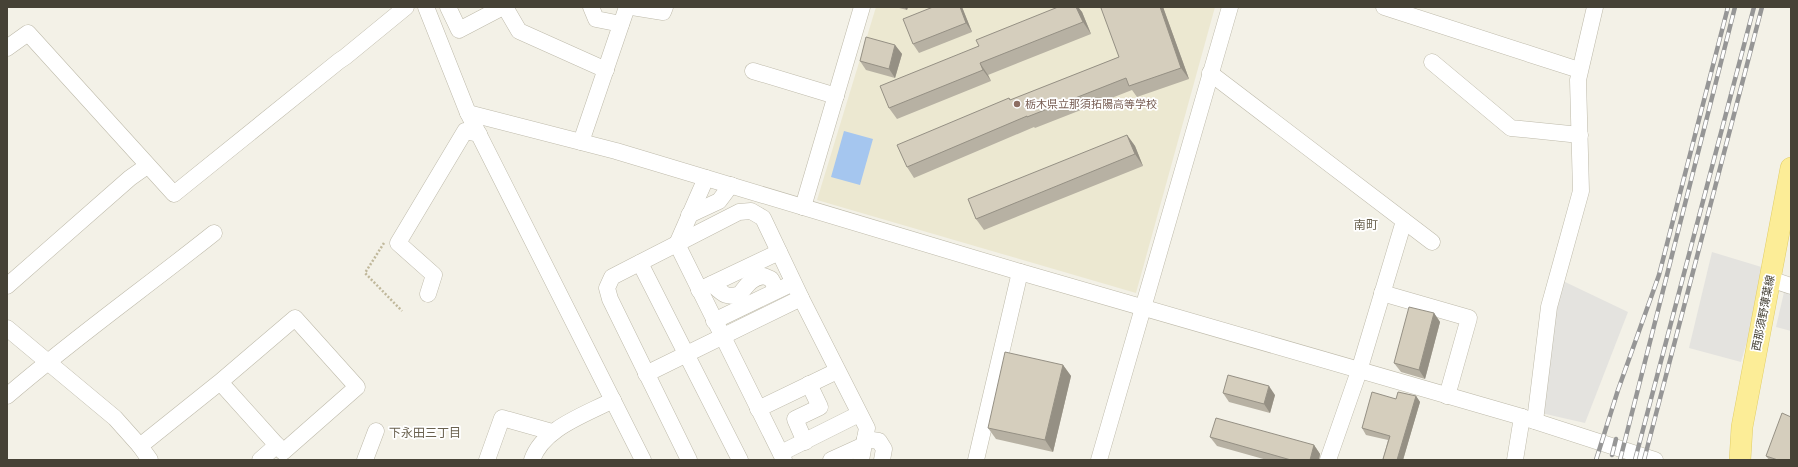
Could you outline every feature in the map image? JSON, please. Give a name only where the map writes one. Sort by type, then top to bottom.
[{"type":"main road","name":"西那須野薄葉線","points":[[1740,460],[1742,427],[1791,168]]},
{"type":"street","points":[[7,48],[28,33],[146,166],[174,194],[339,60],[345,58],[406,7]]},
{"type":"street","points":[[426,7],[468,113],[643,460]]},
{"type":"street","points":[[448,7],[459,30],[504,7],[520,31],[606,70]]},
{"type":"street","points":[[591,7],[596,19],[621,24]]},
{"type":"street","points":[[581,142],[627,7]]},
{"type":"street","points":[[632,7],[663,12],[665,7]]},
{"type":"street","points":[[803,207],[862,7]]},
{"type":"street","points":[[1099,460],[1230,7]]},
{"type":"street","points":[[1384,7],[1579,70]]},
{"type":"street","points":[[1515,460],[1528,419],[1548,307],[1581,191],[1579,70],[1595,7]]},
{"type":"street","points":[[1432,62],[1511,128],[1580,135]]},
{"type":"street","points":[[753,71],[836,96]]},
{"type":"street","points":[[1210,73],[1432,242]]},
{"type":"street","points":[[468,113],[581,142],[731,185],[1020,272],[1528,419],[1654,460]]},
{"type":"street","points":[[428,294],[434,275],[398,243],[465,131],[479,134]]},
{"type":"street","points":[[7,286],[130,178],[146,166]]},
{"type":"street","points":[[677,244],[706,178]]},
{"type":"street","points":[[689,215],[720,201],[731,185]]},
{"type":"street","points":[[689,460],[610,299],[607,288],[612,277],[640,262],[739,212],[751,211],[763,218],[793,283],[867,428],[863,448]]},
{"type":"street","points":[[1328,460],[1358,371],[1404,221]]},
{"type":"street","points":[[7,396],[47,361],[145,288],[214,233]]},
{"type":"street","points":[[677,244],[706,287],[714,321],[783,457],[805,442],[859,414]]},
{"type":"street","points":[[706,287],[779,252]]},
{"type":"street","points":[[640,262],[740,460]]},
{"type":"street","points":[[976,460],[1020,272]]},
{"type":"street","points":[[706,287],[724,296],[732,297],[740,294],[748,283],[755,278],[764,276],[771,279],[777,290]]},
{"type":"street","points":[[1770,280],[1791,286]]},
{"type":"street","points":[[714,321],[793,283]]},
{"type":"street","points":[[1382,293],[1468,318],[1447,396]]},
{"type":"street","points":[[646,374],[801,298]]},
{"type":"street","points":[[140,446],[220,382],[295,318],[357,386],[283,452],[220,382]]},
{"type":"street","points":[[7,328],[115,418],[140,446],[150,460]]},
{"type":"street","points":[[758,409],[837,371]]},
{"type":"street","points":[[805,442],[795,419],[820,407],[809,384]]},
{"type":"street","points":[[532,460],[536,449],[552,432],[613,400]]},
{"type":"street","points":[[487,460],[502,418],[552,432]]},
{"type":"street","points":[[365,460],[376,431]]},
{"type":"street","points":[[831,460],[879,442],[884,449],[882,460]]},
{"type":"street","points":[[260,460],[277,445]]},
{"type":"shaded area","name":"栃木県立那須拓陽高等学校","points":[[876,7],[1215,7],[1136,293],[817,200]]},
{"type":"shaded area","points":[[1712,252],[1768,269],[1741,362],[1689,348]]},
{"type":"shaded area","points":[[1563,281],[1628,312],[1585,423],[1541,413],[1549,339]]},
{"type":"shaded area","points":[[1785,288],[1791,290],[1791,331],[1776,327]]},
{"type":"water","points":[[844,131],[873,139],[860,185],[831,177]]},
{"type":"building","points":[[933,7],[960,7],[966,23],[913,44],[903,19]]},
{"type":"building","points":[[1058,7],[1076,7],[1083,22],[980,63],[983,70],[889,108],[880,86],[979,46],[976,40]]},
{"type":"building","points":[[1160,7],[1181,68],[1129,86],[1126,78],[1027,116],[907,167],[897,145],[1009,98],[1010,100],[1119,57],[1101,8]]},
{"type":"building","points":[[866,37],[895,45],[889,69],[860,61]]},
{"type":"building","points":[[1127,135],[1135,154],[976,219],[968,199]]},
{"type":"building","points":[[1409,307],[1434,313],[1419,370],[1394,363]]},
{"type":"building","points":[[1005,352],[1063,365],[1045,440],[988,428]]},
{"type":"building","points":[[1228,375],[1269,386],[1264,404],[1223,393]]},
{"type":"building","points":[[1372,392],[1396,399],[1398,392],[1416,396],[1397,460],[1383,459],[1390,436],[1362,428]]},
{"type":"building","points":[[1782,413],[1791,417],[1791,460],[1778,460],[1766,456]]},
{"type":"building","points":[[1216,418],[1314,445],[1310,460],[1291,460],[1210,437]]},
{"type":"railway","points":[[1596,460],[1618,390],[1659,275],[1728,7]]},
{"type":"railway","points":[[1620,460],[1735,7]]},
{"type":"railway","points":[[1635,460],[1754,7]]},
{"type":"railway","points":[[1644,460],[1762,7]]},
{"type":"railway","points":[[1612,455],[1616,439]]},
{"type":"place","name":"栃木県立那須拓陽高等学校","points":[[1017,104]]},
{"type":"district","name":"南町","points":[[1366,225]]},
{"type":"district","name":"下永田三丁目","points":[[425,433]]}]
